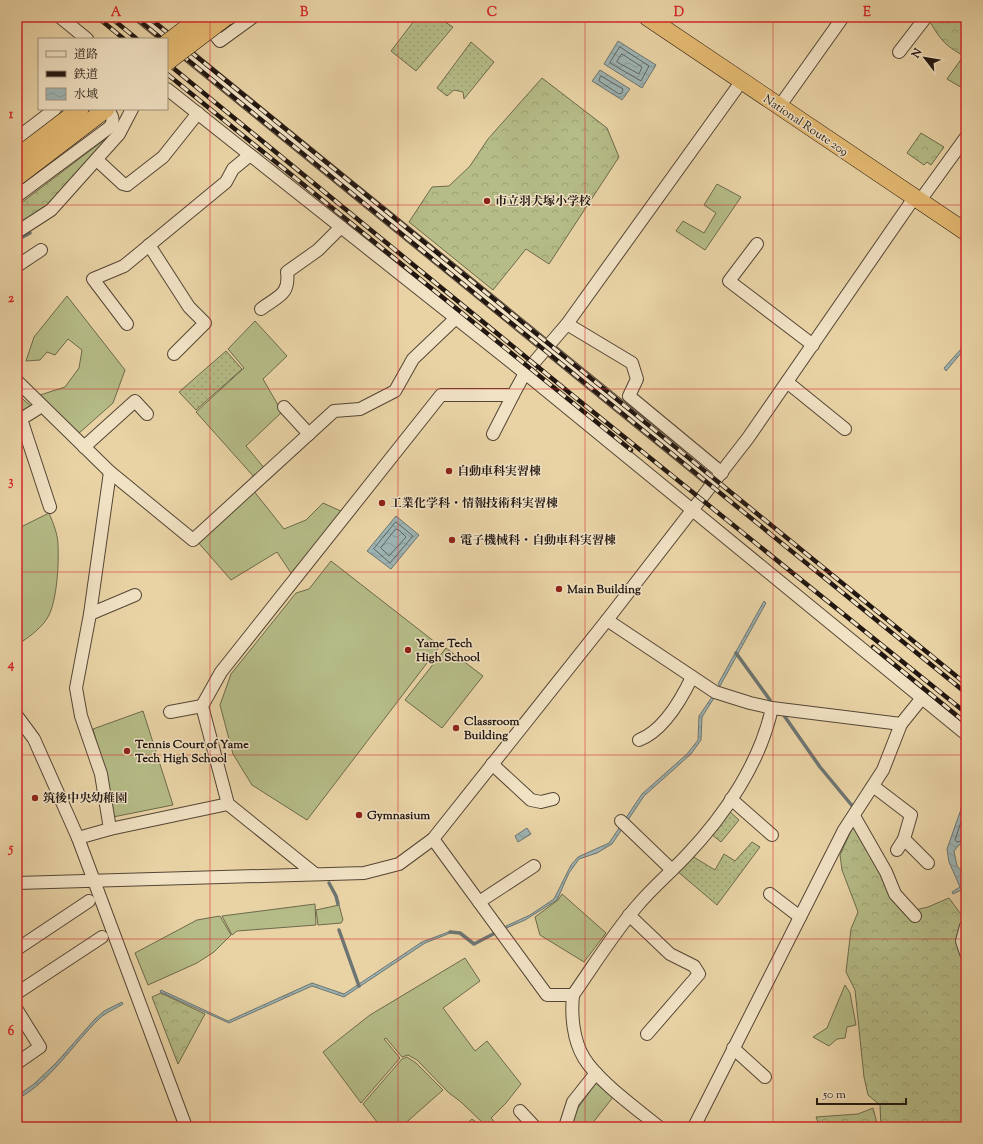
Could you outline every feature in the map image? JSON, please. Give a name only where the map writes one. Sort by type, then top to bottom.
[{"type":"highway","points":[[168,42],[201,17]]},
{"type":"highway","points":[[168,61],[226,17]]},
{"type":"highway","name":"National Route 209","points":[[647,17],[916,200],[966,232]]},
{"type":"highway","points":[[17,157],[79,110]]},
{"type":"highway","points":[[17,177],[105,110]]},
{"type":"street","points":[[60,17],[86,38]]},
{"type":"street","points":[[141,17],[167,38]]},
{"type":"street","points":[[201,17],[220,41],[253,17]]},
{"type":"street","points":[[779,107],[843,17]]},
{"type":"street","points":[[899,52],[926,17]]},
{"type":"street","points":[[168,39],[714,484]]},
{"type":"street","points":[[493,434],[525,373],[567,324],[741,82]]},
{"type":"street","points":[[168,90],[525,373],[966,734]]},
{"type":"street","points":[[17,138],[54,110]]},
{"type":"street","points":[[17,196],[110,127],[113,123],[113,118],[107,110]]},
{"type":"street","points":[[17,232],[51,210],[119,134],[131,110]]},
{"type":"street","points":[[97,160],[123,184],[127,185],[163,157],[198,113]]},
{"type":"street","points":[[17,883],[364,873],[399,864],[433,839],[714,484],[916,200],[966,136]]},
{"type":"street","points":[[127,324],[93,280],[124,266],[226,182],[233,169],[250,155]]},
{"type":"street","points":[[261,309],[285,290],[288,284],[287,272],[318,250],[341,226]]},
{"type":"street","points":[[757,244],[729,281],[813,345]]},
{"type":"street","points":[[149,245],[189,307],[205,323],[174,354]]},
{"type":"street","points":[[17,266],[41,250]]},
{"type":"street","points":[[17,381],[110,472],[193,540],[334,411],[360,409],[395,391],[413,359],[456,318]]},
{"type":"street","points":[[567,324],[632,363],[637,379],[629,396],[722,473]]},
{"type":"street","points":[[787,382],[845,429]]},
{"type":"street","points":[[315,874],[228,804],[202,706],[221,672],[441,395],[513,395]]},
{"type":"street","points":[[84,446],[135,401],[147,414]]},
{"type":"street","points":[[42,406],[21,419],[50,507]]},
{"type":"street","points":[[284,407],[309,434]]},
{"type":"street","points":[[110,472],[90,614],[76,688],[81,716],[101,774],[110,829]]},
{"type":"street","points":[[90,614],[135,595]]},
{"type":"street","points":[[607,620],[715,692],[772,708],[902,724]]},
{"type":"street","points":[[639,740],[649,736],[668,716],[692,677]]},
{"type":"street","points":[[694,1127],[844,830],[883,770],[902,724],[922,698]]},
{"type":"street","points":[[170,712],[202,706]]},
{"type":"street","points":[[659,1127],[596,1072],[583,1057],[575,1036],[572,1008],[574,995],[629,915],[721,815],[748,770],[767,731],[772,708]]},
{"type":"street","points":[[17,716],[34,739],[78,838],[186,1127]]},
{"type":"street","points":[[492,764],[531,800],[541,802],[553,799]]},
{"type":"street","points":[[873,786],[911,815],[904,839],[897,850]]},
{"type":"street","points":[[730,799],[772,835]]},
{"type":"street","points":[[78,838],[110,829],[228,804]]},
{"type":"street","points":[[854,816],[886,872],[894,894],[916,916]]},
{"type":"street","points":[[621,821],[672,870]]},
{"type":"street","points":[[433,839],[547,995],[574,995]]},
{"type":"street","points":[[904,839],[928,863]]},
{"type":"street","points":[[479,902],[534,866]]},
{"type":"street","points":[[770,894],[800,917]]},
{"type":"street","points":[[17,949],[89,902]]},
{"type":"street","points":[[629,915],[670,954],[694,966],[699,974],[647,1034]]},
{"type":"street","points":[[965,927],[962,941],[966,953]]},
{"type":"street","points":[[17,993],[102,937]]},
{"type":"street","points":[[17,1010],[40,1047],[17,1063]]},
{"type":"street","points":[[733,1048],[765,1077]]},
{"type":"street","points":[[565,1127],[573,1102],[596,1072]]},
{"type":"street","points":[[520,1111],[535,1127]]},
{"type":"green space","points":[[417,17],[437,17],[453,27],[416,71],[391,51]]},
{"type":"green space","points":[[931,17],[966,17],[966,31],[961,37],[966,41],[966,53],[964,56],[943,41],[929,20]]},
{"type":"green space","points":[[471,42],[494,62],[464,99],[463,92],[454,90],[447,96],[437,88]]},
{"type":"green space","points":[[962,58],[966,60],[966,87],[964,89],[947,79]]},
{"type":"green space","points":[[542,78],[607,128],[619,157],[549,264],[526,249],[493,290],[409,222],[432,187],[449,186],[470,166],[488,139]]},
{"type":"green space","points":[[921,133],[944,147],[931,165],[927,162],[924,165],[907,153]]},
{"type":"green space","points":[[108,137],[49,206],[17,226],[17,206]]},
{"type":"green space","points":[[717,184],[741,197],[705,250],[676,231],[683,221],[704,233],[716,213],[704,205]]},
{"type":"green space","points":[[67,296],[125,370],[113,403],[78,434],[37,396],[65,387],[79,368],[82,350],[68,339],[55,355],[47,352],[40,360],[26,361],[34,337]]},
{"type":"green space","points":[[255,321],[287,356],[263,379],[282,412],[246,446],[265,469],[255,478],[196,412],[244,368],[228,349]]},
{"type":"green space","points":[[226,351],[242,369],[196,410],[179,392]]},
{"type":"green space","points":[[17,394],[32,407],[17,414]]},
{"type":"green space","points":[[253,490],[284,529],[306,520],[323,503],[343,512],[291,573],[277,552],[231,580],[196,540]]},
{"type":"green space","points":[[49,513],[58,541],[57,580],[54,598],[50,613],[44,623],[17,645],[17,529]]},
{"type":"green space","points":[[331,561],[440,646],[307,820],[252,785],[233,754],[220,705],[231,674],[296,593],[309,589]]},
{"type":"green space","points":[[446,648],[483,676],[442,728],[405,700]]},
{"type":"green space","name":"Tennis Court of Yame Tech High School","points":[[143,711],[173,805],[113,817],[105,772],[93,729]]},
{"type":"green space","points":[[728,810],[739,820],[721,842],[711,834]]},
{"type":"green space","points":[[856,820],[881,868],[915,910],[928,907],[949,898],[966,921],[966,1127],[881,1127],[880,1105],[868,1095],[864,1077],[855,990],[846,972],[851,929],[858,912],[842,870],[840,855]]},
{"type":"green space","points":[[752,842],[760,847],[717,905],[677,871],[692,856],[715,870],[724,854],[735,861]]},
{"type":"green space","points":[[562,894],[606,933],[584,962],[540,935],[535,917],[558,900]]},
{"type":"green space","points":[[315,904],[316,925],[237,931],[232,935],[222,916]]},
{"type":"green space","points":[[339,905],[343,920],[341,923],[318,925],[316,910]]},
{"type":"green space","points":[[220,916],[231,935],[214,952],[197,963],[148,985],[135,953],[197,920]]},
{"type":"green space","points":[[465,958],[480,981],[443,1008],[475,1051],[487,1041],[521,1084],[506,1103],[491,1118],[499,1127],[487,1127],[461,1102],[449,1093],[417,1060],[408,1055],[402,1057],[386,1038],[384,1039],[400,1058],[361,1103],[323,1052],[370,1015]]},
{"type":"green space","points":[[845,985],[850,993],[856,1025],[847,1027],[845,1038],[837,1039],[829,1046],[813,1037],[827,1028]]},
{"type":"green space","points":[[161,993],[205,1014],[178,1064],[152,997]]},
{"type":"green space","points":[[407,1057],[416,1063],[443,1090],[401,1127],[381,1127],[363,1104],[402,1059]]},
{"type":"green space","points":[[596,1083],[614,1096],[591,1125],[592,1127],[571,1127],[575,1112]]},
{"type":"green space","points":[[873,1108],[878,1127],[820,1127],[816,1117],[858,1114]]},
{"type":"green space","points":[[472,1119],[482,1127],[463,1127]]},
{"type":"water","points":[[618,41],[656,65],[642,88],[604,64]]},
{"type":"water","points":[[600,70],[630,89],[622,100],[592,81]]},
{"type":"water","points":[[966,346],[966,350],[962,352],[946,371],[944,368],[962,348]]},
{"type":"water","points":[[396,516],[419,535],[391,569],[367,551]]},
{"type":"water","points":[[764,601],[766,603],[720,686],[718,684]]},
{"type":"water","points":[[712,697],[714,698],[702,717],[701,740],[691,754],[644,796],[612,844],[597,853],[579,859],[569,873],[557,900],[525,920],[504,929],[504,927],[530,915],[554,899],[571,865],[578,857],[609,843],[642,794],[687,754],[698,740],[699,716]]},
{"type":"water","points":[[966,795],[966,844],[959,845],[954,851],[957,866],[966,876],[966,899],[961,890],[953,894],[952,892],[960,887],[949,862],[947,849]]},
{"type":"water","points":[[527,828],[531,834],[518,842],[515,836]]},
{"type":"water","points":[[451,931],[453,932],[425,943],[344,997],[312,986],[229,1023],[160,992],[161,990],[228,1021],[312,983],[344,994],[422,942]]},
{"type":"water","points":[[122,1002],[123,1004],[99,1019],[39,1084],[17,1099],[17,1096],[34,1084],[56,1063],[95,1019],[104,1011]]},
{"type":"waterway","points":[[17,240],[30,233]]},
{"type":"waterway","points":[[736,653],[770,700]]},
{"type":"waterway","points":[[783,714],[820,767],[854,808]]},
{"type":"waterway","points":[[329,883],[336,896],[338,904]]},
{"type":"waterway","points":[[339,930],[359,986]]},
{"type":"waterway","points":[[450,932],[460,933],[474,944],[497,932]]},
{"type":"railway","points":[[97,17],[123,38]]},
{"type":"railway","points":[[110,17],[136,38]]},
{"type":"railway","points":[[135,17],[161,38]]},
{"type":"railway","points":[[148,17],[966,684]]},
{"type":"railway","points":[[168,44],[966,693]]},
{"type":"railway","points":[[168,64],[571,394],[966,713]]},
{"type":"railway","points":[[168,75],[631,450]]},
{"type":"railway","points":[[873,647],[966,723]]},
{"type":"place","name":"市立羽犬塚小学校","points":[[487,201]]},
{"type":"place","name":"自動車科実習棟","points":[[449,471]]},
{"type":"place","name":"工業化学科・情報技術科実習棟","points":[[382,503]]},
{"type":"place","name":"電子機械科・自動車科実習棟","points":[[452,540]]},
{"type":"place","name":"Main Building","points":[[559,589]]},
{"type":"place","name":"Yame Tech High School","points":[[408,650]]},
{"type":"place","name":"Classroom Building","points":[[456,728]]},
{"type":"place","name":"Tennis Court of Yame Tech High School","points":[[127,751]]},
{"type":"place","name":"筑後中央幼稚園","points":[[35,798]]},
{"type":"place","name":"Gymnasium","points":[[359,815]]}]
